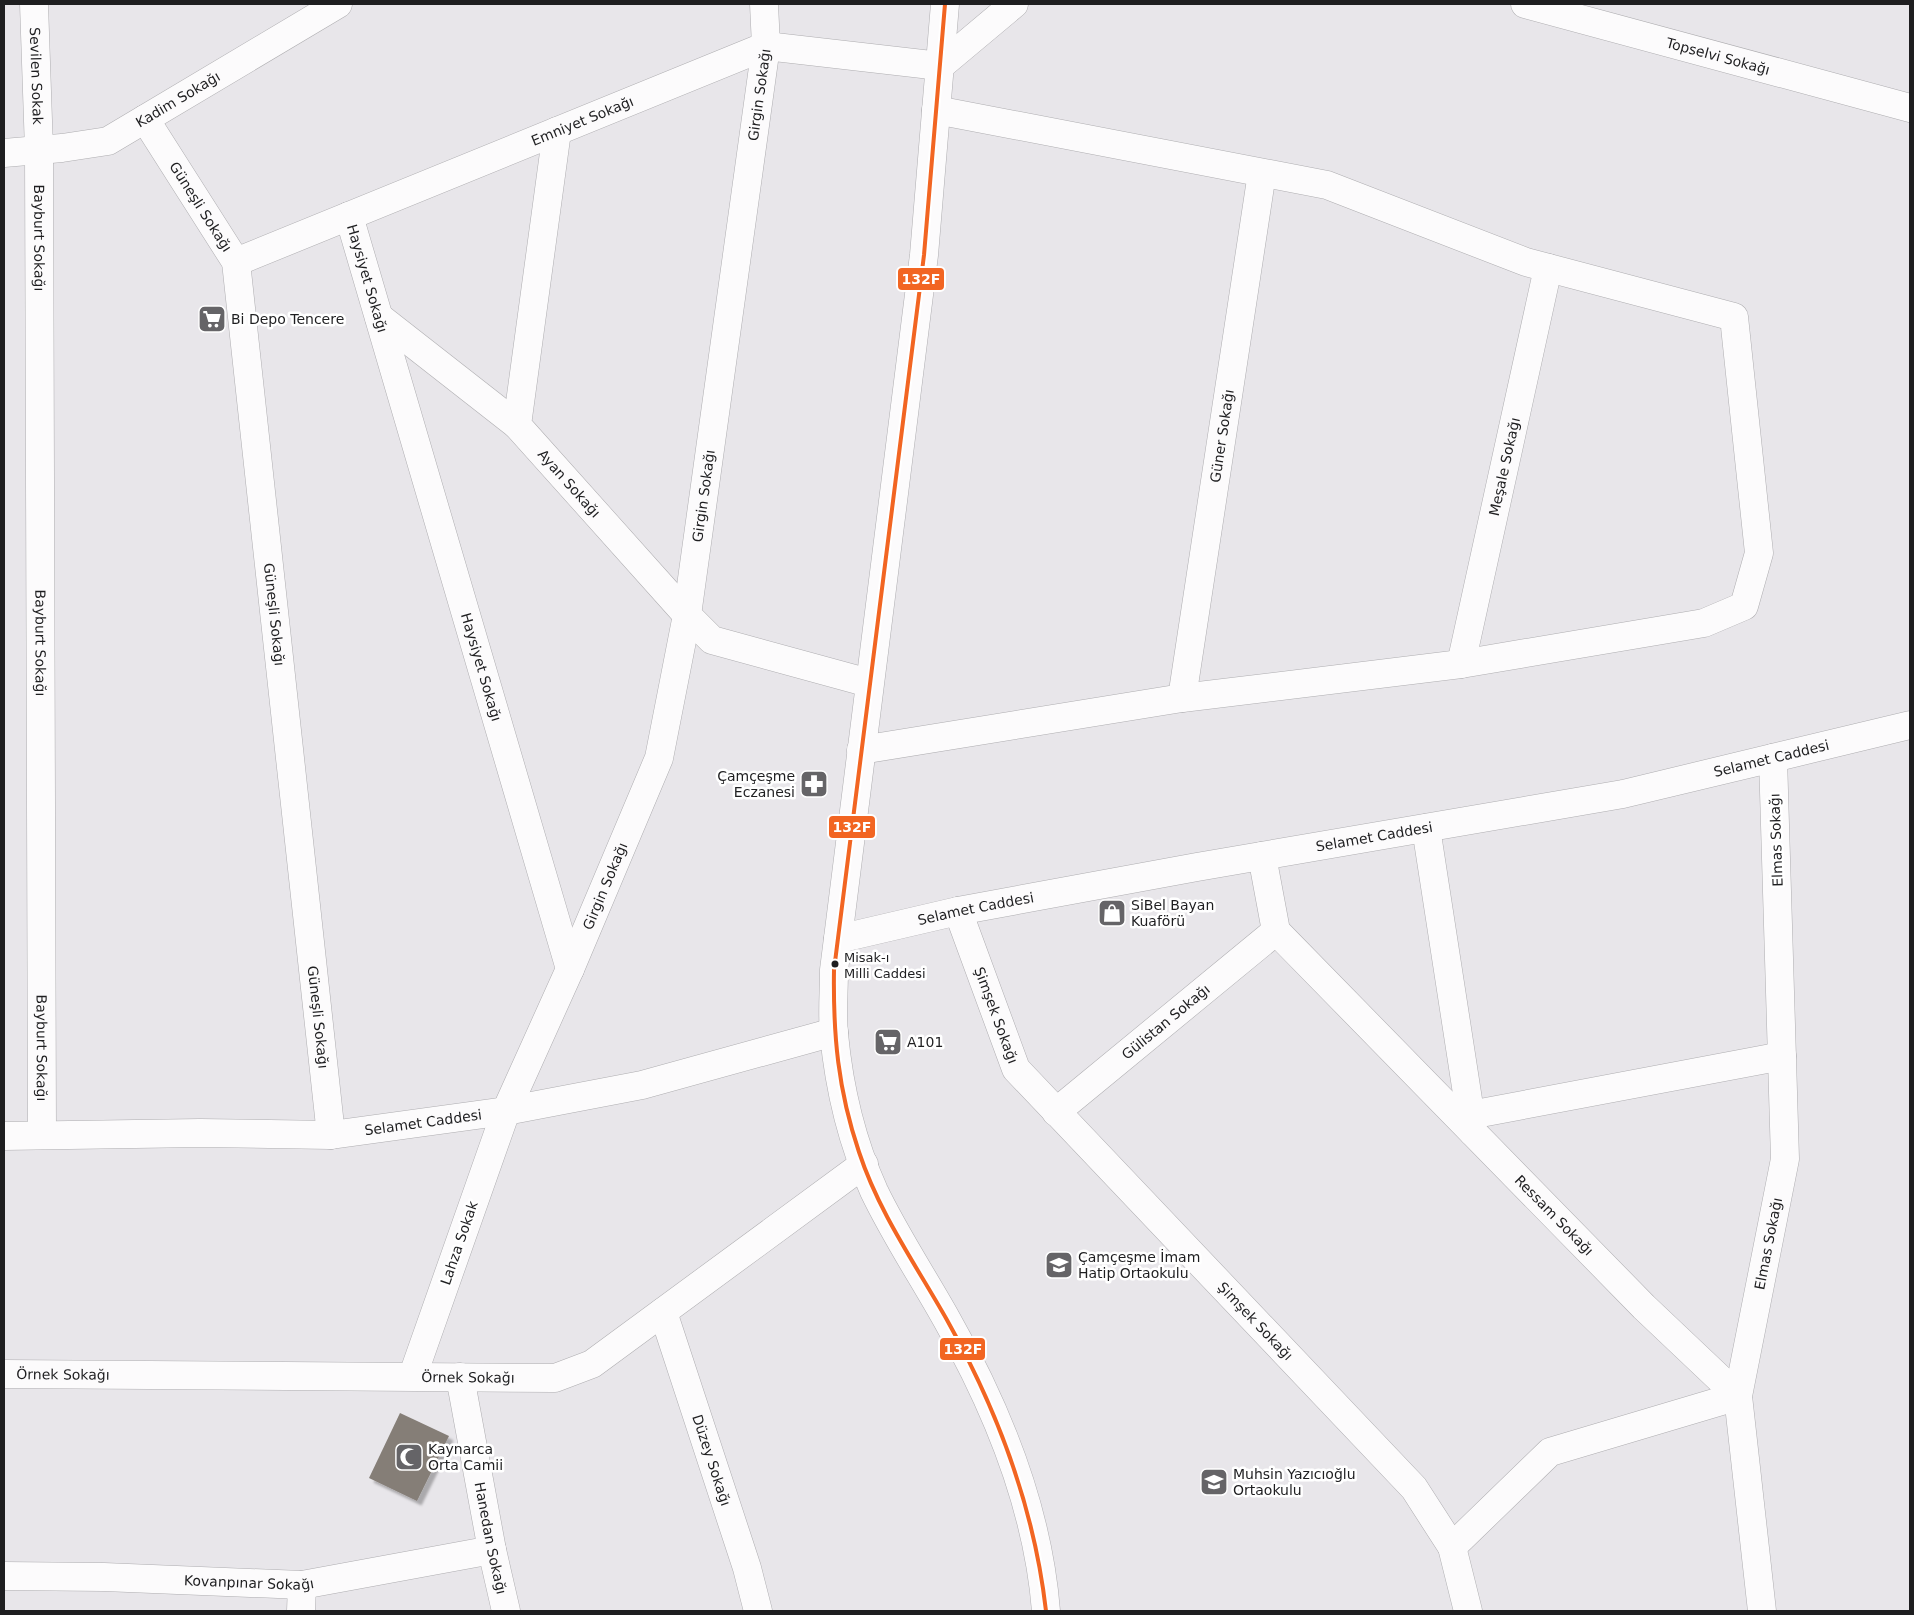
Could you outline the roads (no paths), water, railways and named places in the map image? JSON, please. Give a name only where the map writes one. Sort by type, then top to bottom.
[{"type":"street","name":"Sevilen Sokak","points":[[34,4],[39,150]]},
{"type":"street","name":"Kadim Sokağı","points":[[4,153],[108,141],[338,4]]},
{"type":"street","name":"Girgin Sokağı","points":[[570,969],[659,758],[687,615],[766,46],[764,4]]},
{"type":"street","points":[[945,4],[924,255],[860,750],[834,970],[834,1032],[842,1090],[854,1137],[874,1190],[986,1393],[1012,1463],[1035,1540],[1046,1611]]},
{"type":"street","points":[[940,66],[1014,4]]},
{"type":"street","name":"Topselvi Sokağı","points":[[1526,4],[1910,108]]},
{"type":"street","name":"Emniyet Sokağı","points":[[236,262],[766,46],[940,66]]},
{"type":"street","points":[[860,750],[1182,698],[1461,664],[1704,623],[1744,606],[1759,553],[1734,317],[1526,262],[1327,185],[936,110]]},
{"type":"street","name":"Güneşli Sokağı","points":[[145,119],[236,262],[331,1135]]},
{"type":"street","points":[[517,425],[557,131]]},
{"type":"street","name":"Bayburt Sokağı","points":[[39,150],[42,1135]]},
{"type":"street","name":"Güner Sokağı","points":[[1182,698],[1262,173]]},
{"type":"street","name":"Haysiyet Sokağı","points":[[349,216],[570,969]]},
{"type":"street","name":"Meşale Sokağı","points":[[1461,664],[1548,268]]},
{"type":"street","name":"Ayan Sokağı","points":[[379,317],[517,425],[687,615],[712,640],[869,683]]},
{"type":"street","name":"Selamet Caddesi","points":[[838,939],[958,911],[1623,794],[1910,725]]},
{"type":"street","name":"Elmas Sokağı","points":[[1738,1396],[1785,1159],[1773,758]]},
{"type":"street","points":[[1426,828],[1472,1124],[1782,1056]]},
{"type":"street","points":[[1262,856],[1276,931]]},
{"type":"street","name":"Şimşek Sokağı","points":[[958,911],[1016,1069],[1414,1488],[1452,1547],[1468,1611]]},
{"type":"street","name":"Ressam Sokağı","points":[[1276,931],[1472,1124],[1644,1307],[1738,1396]]},
{"type":"street","name":"Gülistan Sokağı","points":[[1056,1112],[1276,931]]},
{"type":"street","points":[[506,1111],[570,969]]},
{"type":"street","name":"Selamet Caddesi","points":[[4,1136],[331,1135],[506,1111],[642,1085],[834,1032]]},
{"type":"street","name":"Lahza Sokak","points":[[413,1375],[506,1111]]},
{"type":"street","name":"Örnek Sokağı","points":[[4,1374],[413,1375],[510,1379],[555,1378],[592,1364],[864,1164]]},
{"type":"street","name":"Düzey Sokağı","points":[[663,1312],[747,1568],[758,1611]]},
{"type":"street","name":"Hanedan Sokağı","points":[[460,1377],[492,1550],[506,1611]]},
{"type":"street","points":[[1452,1547],[1550,1452],[1738,1396],[1762,1611]]},
{"type":"street","name":"Kovanpınar Sokağı","points":[[4,1576],[104,1577],[302,1598],[492,1550]]},
{"type":"place","name":"Bi Depo Tencere","points":[[212,319]]},
{"type":"place","name":"Çamçeşme Eczanesi","points":[[814,784]]},
{"type":"place","name":"SiBel Bayan Kuaförü","points":[[1112,913]]},
{"type":"place","name":"Misak-ı Milli Caddesi","points":[[835,964]]},
{"type":"place","name":"A101","points":[[888,1042]]},
{"type":"place","name":"Çamçeşme İmam Hatip Ortaokulu","points":[[1059,1265]]},
{"type":"place","name":"Kaynarca Orta Camii","points":[[409,1457]]},
{"type":"place","name":"Muhsin Yazıcıoğlu Ortaokulu","points":[[1214,1482]]}]
